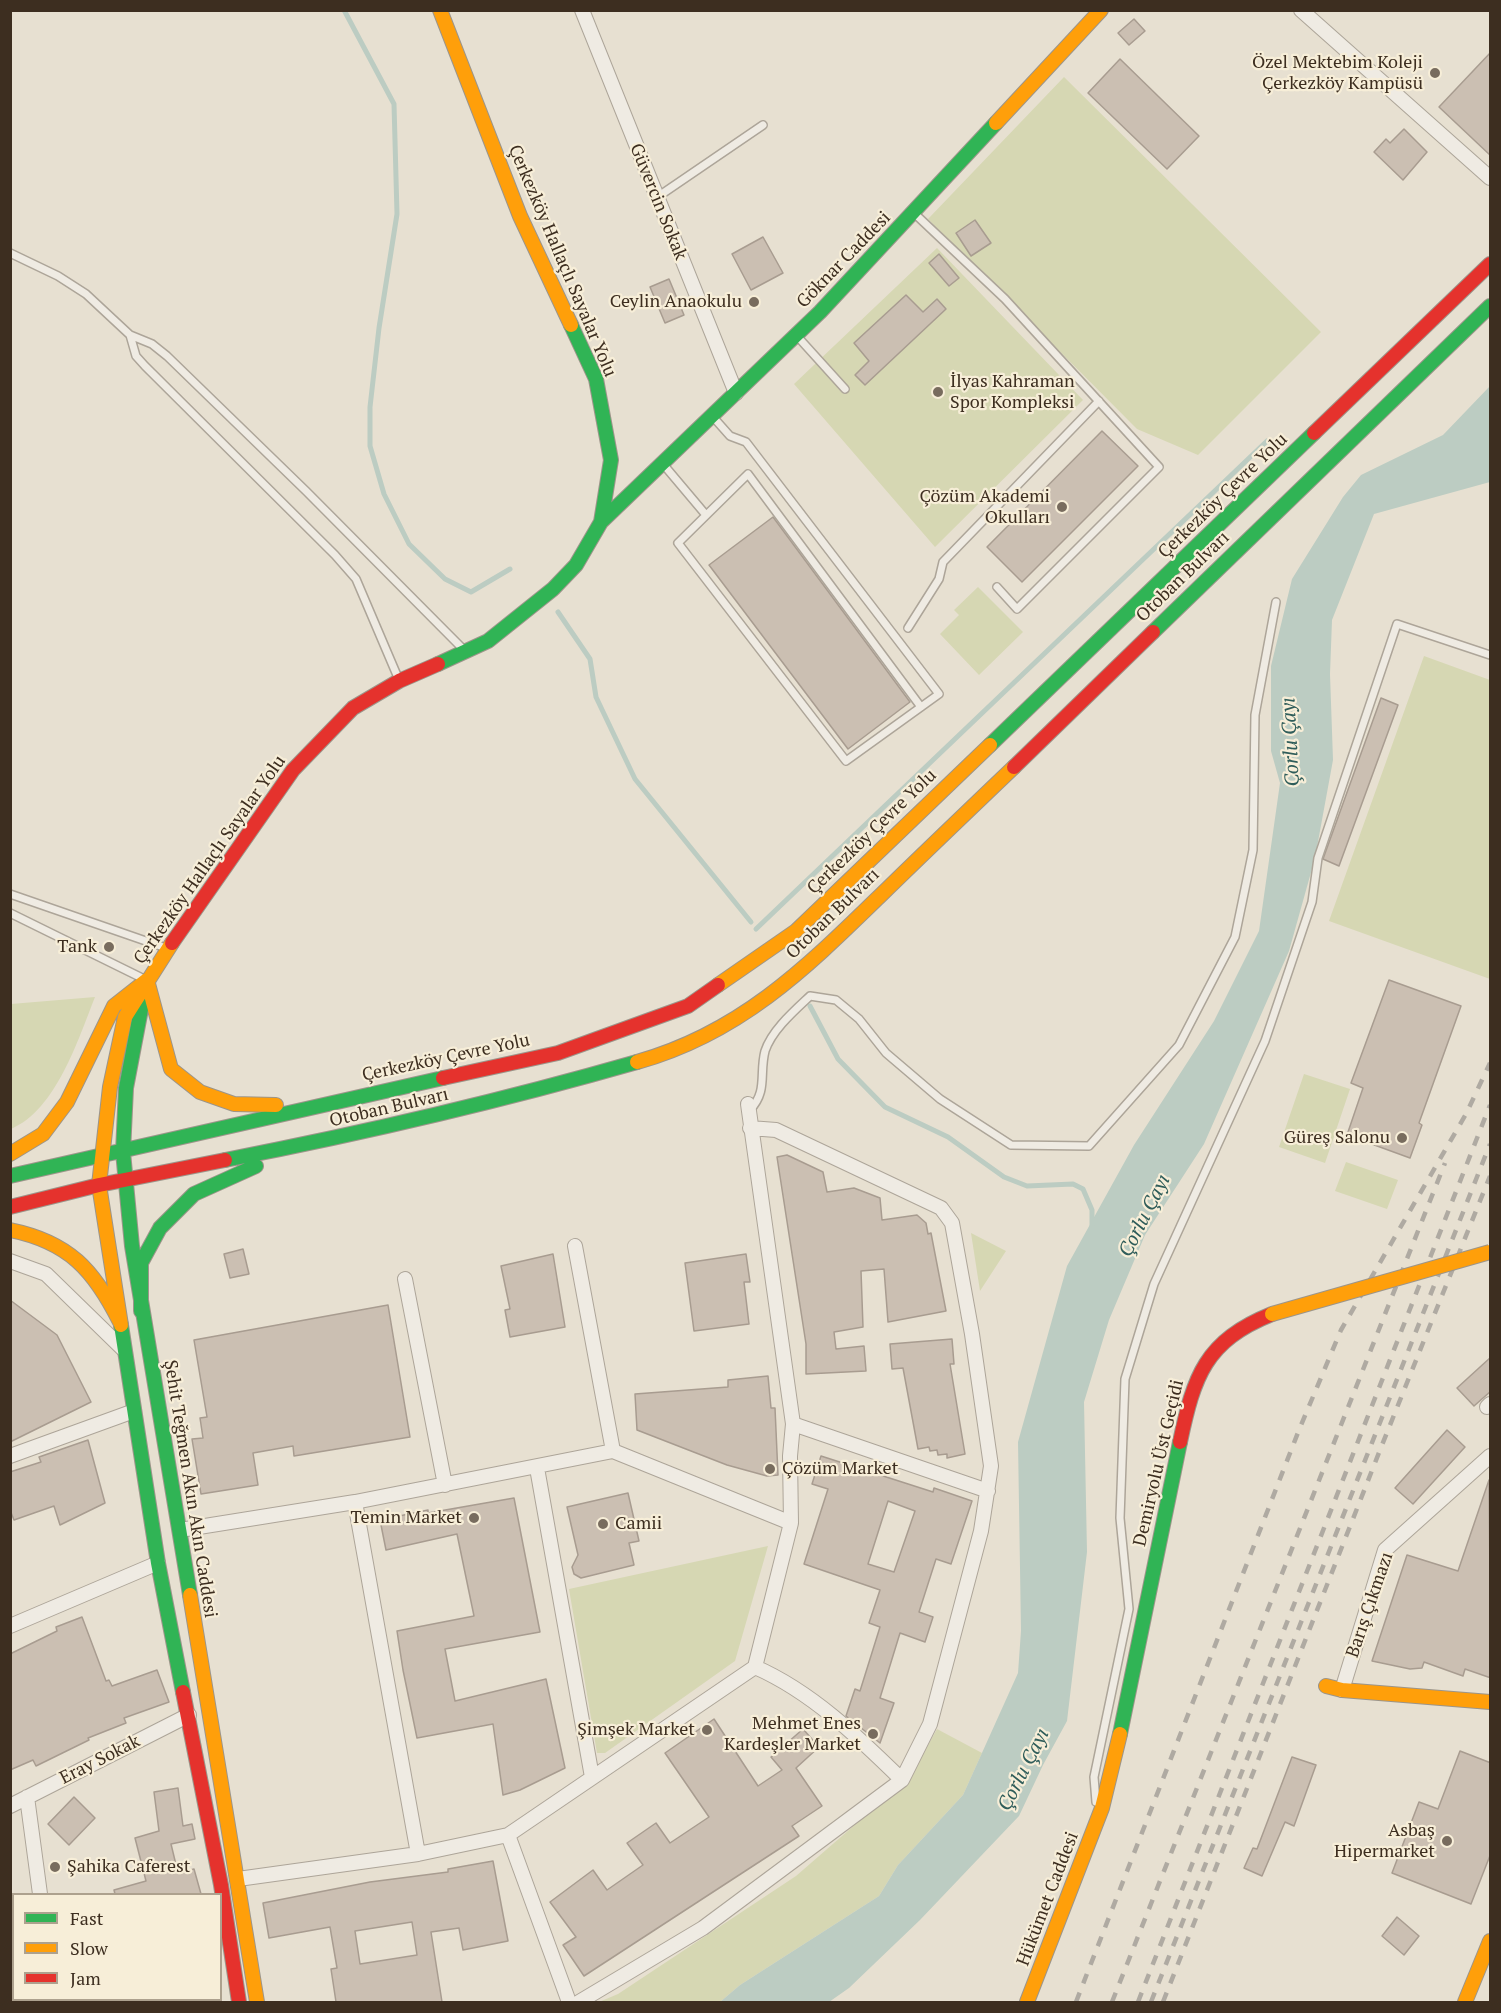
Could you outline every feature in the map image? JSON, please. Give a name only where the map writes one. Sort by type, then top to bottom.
[{"type":"main road","name":"Çerkezköy Hallaçlı Sayalar Yolu","points":[[147,980],[293,770],[353,708],[399,681],[488,640],[553,589],[576,565],[601,522],[612,460],[596,379],[520,216],[440,10]]},
{"type":"main road","name":"Göknar Caddesi","points":[[601,522],[796,336],[914,213],[1101,10]]},
{"type":"main road","name":"Çerkezköy Çevre Yolu","points":[[123,1152],[306,1107],[558,1053],[688,1006],[796,931],[1491,264]]},
{"type":"main road","name":"Otoban Bulvarı","points":[[10,1207],[99,1185],[320,1142],[514,1097],[670,1053],[748,1012],[814,960],[1491,306]]},
{"type":"main road","points":[[147,980],[171,1069],[200,1092],[234,1104],[306,1107]]},
{"type":"main road","points":[[10,1154],[43,1134],[67,1102],[114,1006],[147,980]]},
{"type":"main road","points":[[147,980],[125,1017],[110,1087],[99,1185],[158,1563],[189,1715],[220,1893]]},
{"type":"main road","name":"Şehit Teğmen Akın Akın Caddesi","points":[[147,980],[126,1088],[123,1152],[126,1180],[141,1311],[180,1530],[257,2002]]},
{"type":"main road","points":[[141,1311],[141,1263],[160,1228],[194,1194],[231,1176],[320,1142]]},
{"type":"main road","points":[[10,1176],[123,1152]]},
{"type":"main road","points":[[10,1230],[26,1232],[68,1251],[89,1269],[108,1295],[120,1322]]},
{"type":"main road","name":"Demiryolu Üst Geçidi","points":[[1100,1813],[1119,1741],[1190,1394],[1196,1378],[1217,1346],[1250,1322],[1272,1314],[1491,1252]]},
{"type":"main road","points":[[1326,1686],[1342,1690],[1491,1702]]},
{"type":"main road","name":"Hükümet Caddesi","points":[[1027,2002],[1100,1813]]},
{"type":"main road","points":[[222,1904],[239,2002]]},
{"type":"main road","points":[[1465,2002],[1491,1941]]},
{"type":"street","name":"Güvercin Sokak","points":[[582,10],[736,393]]},
{"type":"street","points":[[1305,12],[1491,178]]},
{"type":"street","points":[[238,1879],[418,1854],[508,1835],[755,1667],[791,1523],[790,1456],[793,1424],[748,1108]]},
{"type":"street","points":[[579,2002],[703,1928],[902,1780],[930,1724],[981,1531],[991,1466],[972,1334],[952,1223],[941,1208],[829,1154],[776,1130],[750,1128]]},
{"type":"street","points":[[575,1246],[613,1451]]},
{"type":"street","points":[[10,1262],[46,1274],[123,1349]]},
{"type":"street","points":[[405,1279],[445,1485]]},
{"type":"street","points":[[10,1456],[134,1411]]},
{"type":"street","points":[[793,1424],[988,1491]]},
{"type":"street","points":[[180,1530],[355,1502],[537,1468],[613,1451],[791,1523]]},
{"type":"street","name":"Barış Çıkmazı","points":[[1342,1690],[1385,1550],[1491,1456]]},
{"type":"street","points":[[537,1468],[592,1777]]},
{"type":"street","points":[[355,1502],[418,1854]]},
{"type":"street","points":[[10,1626],[158,1563]]},
{"type":"street","points":[[755,1667],[782,1678],[852,1732],[902,1780]]},
{"type":"street","name":"Eray Sokak","points":[[10,1806],[189,1715]]},
{"type":"street","points":[[27,1797],[40,1893]]},
{"type":"street","points":[[508,1835],[569,2002]]},
{"type":"lane","points":[[656,198],[763,125]]},
{"type":"lane","points":[[914,213],[1005,299],[1159,467],[1017,609],[997,587]]},
{"type":"lane","points":[[10,253],[58,276],[86,294],[130,335],[152,344],[166,356],[306,491],[465,651]]},
{"type":"lane","points":[[130,335],[136,356],[145,366],[335,555],[356,579],[399,681]]},
{"type":"lane","points":[[796,336],[845,389]]},
{"type":"lane","points":[[908,628],[939,579],[943,562],[1099,401]]},
{"type":"lane","points":[[712,416],[730,436],[746,442],[939,694],[921,707],[846,761],[678,543],[748,474],[921,707]]},
{"type":"lane","points":[[663,463],[706,515]]},
{"type":"lane","points":[[748,1108],[760,1100],[765,1050],[785,1020],[810,996],[836,1000],[859,1019],[886,1053],[940,1099],[1011,1145],[1089,1146],[1179,1045],[1235,937],[1253,850],[1255,715],[1276,602]]},
{"type":"lane","points":[[1100,1813],[1094,1777],[1129,1609],[1120,1518],[1125,1379],[1154,1284],[1265,1041],[1312,902],[1318,858],[1397,624],[1491,655]]},
{"type":"lane","points":[[10,894],[168,949]]},
{"type":"lane","points":[[10,913],[147,980]]},
{"type":"green space","points":[[1064,77],[1321,332],[1198,455],[1137,429],[928,219]]},
{"type":"green space","name":"İlyas Kahraman Spor Kompleksi","points":[[937,248],[1083,400],[935,547],[794,384]]},
{"type":"green space","points":[[978,587],[1023,632],[979,675],[940,634],[959,615],[954,610]]},
{"type":"green space","points":[[1424,656],[1490,680],[1490,979],[1329,921]]},
{"type":"green space","points":[[95,997],[73,1053],[53,1090],[27,1120],[11,1129],[11,1004]]},
{"type":"green space","points":[[1304,1074],[1350,1089],[1325,1163],[1279,1147]]},
{"type":"green space","points":[[1346,1162],[1398,1180],[1387,1209],[1335,1191]]},
{"type":"green space","points":[[971,1233],[1006,1251],[980,1291]]},
{"type":"green space","points":[[768,1546],[735,1661],[605,1753],[597,1753],[569,1589]]},
{"type":"green space","points":[[937,1729],[982,1753],[963,1795],[898,1865],[879,1896],[740,1985],[720,2002],[599,2002],[618,1994],[796,1876],[910,1777]]},
{"type":"water","name":"Çorlu Çayı","points":[[1490,386],[1490,482],[1374,514],[1332,620],[1330,674],[1333,760],[1315,858],[1289,951],[1204,1144],[1145,1235],[1109,1320],[1084,1402],[1087,1552],[1067,1721],[1019,1816],[920,1920],[849,1988],[829,2002],[720,2002],[740,1985],[879,1896],[898,1865],[963,1795],[1018,1673],[1021,1631],[1018,1442],[1067,1266],[1134,1145],[1214,1021],[1259,931],[1280,783],[1271,751],[1271,666],[1292,579],[1343,497],[1361,475],[1443,435]]},
{"type":"building","points":[[1134,19],[1145,31],[1129,45],[1118,33]]},
{"type":"building","points":[[1491,52],[1491,156],[1439,107]]},
{"type":"building","points":[[1120,59],[1199,136],[1167,169],[1088,93]]},
{"type":"building","points":[[1404,129],[1427,152],[1403,180],[1374,152],[1386,139],[1390,143]]},
{"type":"building","points":[[975,220],[991,243],[971,256],[956,233]]},
{"type":"building","points":[[763,237],[783,273],[751,290],[732,254]]},
{"type":"building","points":[[939,254],[959,278],[949,286],[929,263]]},
{"type":"building","points":[[669,279],[684,315],[665,323],[650,287]]},
{"type":"building","points":[[906,295],[923,312],[937,299],[946,309],[865,385],[855,375],[869,361],[854,343]]},
{"type":"building","name":"Çözüm Akademi Okulları","points":[[1102,431],[1138,466],[1022,582],[987,547]]},
{"type":"building","points":[[773,517],[910,702],[848,749],[709,565]]},
{"type":"building","points":[[1381,698],[1398,705],[1339,866],[1323,859]]},
{"type":"building","points":[[1389,980],[1461,1006],[1419,1123],[1422,1125],[1410,1158],[1347,1135],[1363,1088],[1351,1083]]},
{"type":"building","points":[[787,1155],[823,1172],[827,1192],[854,1188],[880,1198],[882,1220],[917,1215],[926,1223],[928,1234],[931,1233],[946,1311],[888,1322],[884,1269],[861,1271],[863,1327],[834,1332],[836,1349],[864,1346],[866,1371],[806,1374],[806,1344],[777,1157]]},
{"type":"building","points":[[243,1249],[249,1274],[230,1278],[224,1254]]},
{"type":"building","points":[[553,1254],[565,1327],[510,1337],[505,1310],[510,1309],[501,1266]]},
{"type":"building","points":[[746,1254],[750,1282],[744,1282],[749,1324],[694,1331],[685,1263]]},
{"type":"building","points":[[10,1300],[57,1335],[91,1402],[10,1442]]},
{"type":"building","points":[[388,1305],[410,1437],[294,1456],[293,1446],[253,1453],[258,1485],[201,1494],[192,1439],[203,1438],[200,1418],[207,1417],[194,1340]]},
{"type":"building","points":[[952,1339],[954,1364],[950,1364],[965,1454],[947,1458],[947,1454],[938,1455],[937,1450],[930,1451],[929,1447],[918,1449],[903,1368],[892,1369],[890,1344]]},
{"type":"building","points":[[1491,1357],[1491,1391],[1474,1406],[1457,1388]]},
{"type":"building","points":[[768,1376],[771,1408],[775,1408],[778,1475],[767,1476],[727,1465],[637,1430],[635,1394],[728,1387],[728,1380]]},
{"type":"building","points":[[1447,1430],[1465,1447],[1413,1504],[1395,1488]]},
{"type":"building","points":[[88,1440],[105,1503],[60,1525],[54,1506],[14,1520],[10,1510],[10,1472],[41,1462],[39,1457]]},
{"type":"building","points":[[821,1456],[933,1492],[934,1488],[972,1501],[951,1564],[936,1559],[919,1612],[933,1617],[925,1642],[900,1633],[880,1698],[894,1703],[880,1743],[846,1716],[855,1689],[860,1691],[880,1627],[869,1623],[880,1590],[804,1564],[828,1489],[812,1484]],"holes":[[[888,1501],[915,1511],[894,1572],[868,1564]]]},
{"type":"building","points":[[1489,1480],[1491,1678],[1465,1669],[1463,1676],[1424,1662],[1422,1668],[1410,1669],[1372,1661],[1407,1555],[1458,1571]]},
{"type":"building","name":"Camii","points":[[628,1493],[639,1541],[629,1543],[634,1565],[581,1578],[574,1574],[572,1567],[578,1555],[567,1507]]},
{"type":"building","points":[[514,1498],[540,1632],[445,1649],[455,1701],[546,1679],[565,1768],[520,1790],[503,1795],[493,1724],[417,1738],[403,1670],[397,1631],[474,1616],[457,1534],[386,1550],[380,1520],[428,1510],[428,1513]]},
{"type":"building","points":[[82,1617],[106,1681],[109,1680],[112,1686],[157,1670],[169,1702],[124,1718],[126,1723],[88,1738],[89,1740],[36,1766],[33,1760],[10,1770],[10,1654],[57,1631],[56,1627]]},
{"type":"building","points":[[714,1719],[758,1786],[782,1770],[771,1757],[803,1729],[819,1747],[796,1768],[822,1806],[792,1826],[799,1836],[584,1976],[563,1945],[576,1937],[550,1902],[593,1870],[607,1890],[643,1865],[627,1843],[656,1823],[670,1843],[709,1817],[665,1753]]},
{"type":"building","name":"Asbaş Hipermarket","points":[[1460,1751],[1491,1763],[1491,1853],[1471,1904],[1392,1873],[1419,1802],[1438,1809]]},
{"type":"building","points":[[1292,1757],[1316,1765],[1294,1826],[1285,1822],[1262,1876],[1244,1868],[1253,1848],[1257,1849]]},
{"type":"building","points":[[178,1788],[183,1826],[192,1824],[195,1839],[171,1844],[178,1873],[194,1869],[201,1893],[115,1893],[114,1890],[146,1881],[135,1838],[159,1831],[154,1792]]},
{"type":"building","points":[[74,1797],[95,1818],[69,1845],[48,1824]]},
{"type":"building","points":[[493,1861],[508,1941],[463,1950],[459,1928],[431,1932],[442,2002],[336,2002],[331,1969],[337,1968],[330,1927],[269,1938],[263,1903],[370,1882],[448,1872],[448,1869]],"holes":[[[412,1922],[417,1955],[360,1964],[355,1931]]]},
{"type":"building","points":[[1397,1917],[1419,1936],[1404,1955],[1382,1936]]},
{"type":"waterway","points":[[344,10],[394,104],[397,214],[379,328],[370,407],[370,446],[384,494],[409,544],[445,579],[471,592],[510,569]]},
{"type":"waterway","points":[[756,929],[1267,441]]},
{"type":"waterway","points":[[558,612],[590,659],[596,697],[635,779],[751,922]]},
{"type":"waterway","points":[[810,1006],[838,1059],[885,1107],[948,1137],[1004,1177],[1027,1186],[1073,1184],[1083,1189],[1092,1210],[1092,1225]]},
{"type":"railway","points":[[1076,2002],[1299,1430],[1341,1330],[1466,1114],[1490,1063]]},
{"type":"railway","points":[[1138,2002],[1490,1105]]},
{"type":"railway","points":[[1151,2002],[1490,1144]]},
{"type":"railway","points":[[1112,2002],[1445,1163]]},
{"type":"railway","points":[[1163,2002],[1490,1176]]},
{"type":"traffic: fast","points":[[601,522],[820,312],[996,123]]},
{"type":"traffic: fast","points":[[1153,632],[1490,306]]},
{"type":"traffic: fast","points":[[438,664],[488,641],[553,589],[576,565],[601,522],[611,460],[596,379],[571,325]]},
{"type":"traffic: fast","points":[[990,745],[1314,433]]},
{"type":"traffic: fast","points":[[142,1004],[126,1088],[123,1152],[132,1246],[190,1595]]},
{"type":"traffic: fast","points":[[225,1160],[432,1116],[637,1062]]},
{"type":"traffic: fast","points":[[10,1176],[443,1078]]},
{"type":"traffic: fast","points":[[141,1311],[141,1263],[160,1228],[194,1194],[256,1166]]},
{"type":"traffic: fast","points":[[121,1325],[158,1563],[183,1692]]},
{"type":"traffic: fast","points":[[1120,1734],[1180,1442]]},
{"type":"traffic: slow","points":[[440,10],[520,216],[571,325]]},
{"type":"traffic: slow","points":[[996,123],[1101,10]]},
{"type":"traffic: slow","points":[[718,985],[796,931],[990,745]]},
{"type":"traffic: slow","points":[[637,1062],[709,1034],[740,1015],[799,972],[1014,767]]},
{"type":"traffic: slow","points":[[121,1325],[99,1185],[110,1087],[125,1017],[172,943]]},
{"type":"traffic: slow","points":[[10,1154],[43,1134],[67,1102],[114,1006],[147,980],[171,1069],[200,1092],[234,1104],[276,1105]]},
{"type":"traffic: slow","points":[[10,1230],[48,1242],[77,1261],[100,1287],[120,1322]]},
{"type":"traffic: slow","points":[[1272,1314],[1490,1252]]},
{"type":"traffic: slow","points":[[190,1595],[257,2002]]},
{"type":"traffic: slow","points":[[1326,1686],[1342,1690],[1490,1702]]},
{"type":"traffic: slow","points":[[1027,2002],[1102,1808],[1120,1734]]},
{"type":"traffic: slow","points":[[1465,2002],[1490,1941]]},
{"type":"traffic: jam","points":[[1314,433],[1490,264]]},
{"type":"traffic: jam","points":[[1014,767],[1153,632]]},
{"type":"traffic: jam","points":[[172,943],[293,770],[353,708],[399,681],[438,664]]},
{"type":"traffic: jam","points":[[443,1078],[558,1053],[688,1006],[718,985]]},
{"type":"traffic: jam","points":[[10,1207],[99,1185],[225,1160]]},
{"type":"traffic: jam","points":[[1180,1442],[1191,1398],[1206,1363],[1231,1336],[1272,1314]]},
{"type":"traffic: jam","points":[[183,1692],[221,1885],[239,2002]]},
{"type":"place","name":"Özel Mektebim Koleji Çerkezköy Kampüsü","points":[[1435,73]]},
{"type":"place","name":"Ceylin Anaokulu","points":[[754,302]]},
{"type":"place","name":"İlyas Kahraman Spor Kompleksi","points":[[938,392]]},
{"type":"place","name":"Çözüm Akademi Okulları","points":[[1062,507]]},
{"type":"place","name":"Tank","points":[[109,947]]},
{"type":"place","name":"Güreş Salonu","points":[[1402,1138]]},
{"type":"place","name":"Çözüm Market","points":[[770,1469]]},
{"type":"place","name":"Temin Market","points":[[474,1518]]},
{"type":"place","name":"Camii","points":[[603,1524]]},
{"type":"place","name":"Şimşek Market","points":[[707,1730]]},
{"type":"place","name":"Mehmet Enes Kardeşler Market","points":[[873,1734]]},
{"type":"place","name":"Asbaş Hipermarket","points":[[1447,1841]]},
{"type":"place","name":"Şahika Caferest","points":[[55,1867]]}]
